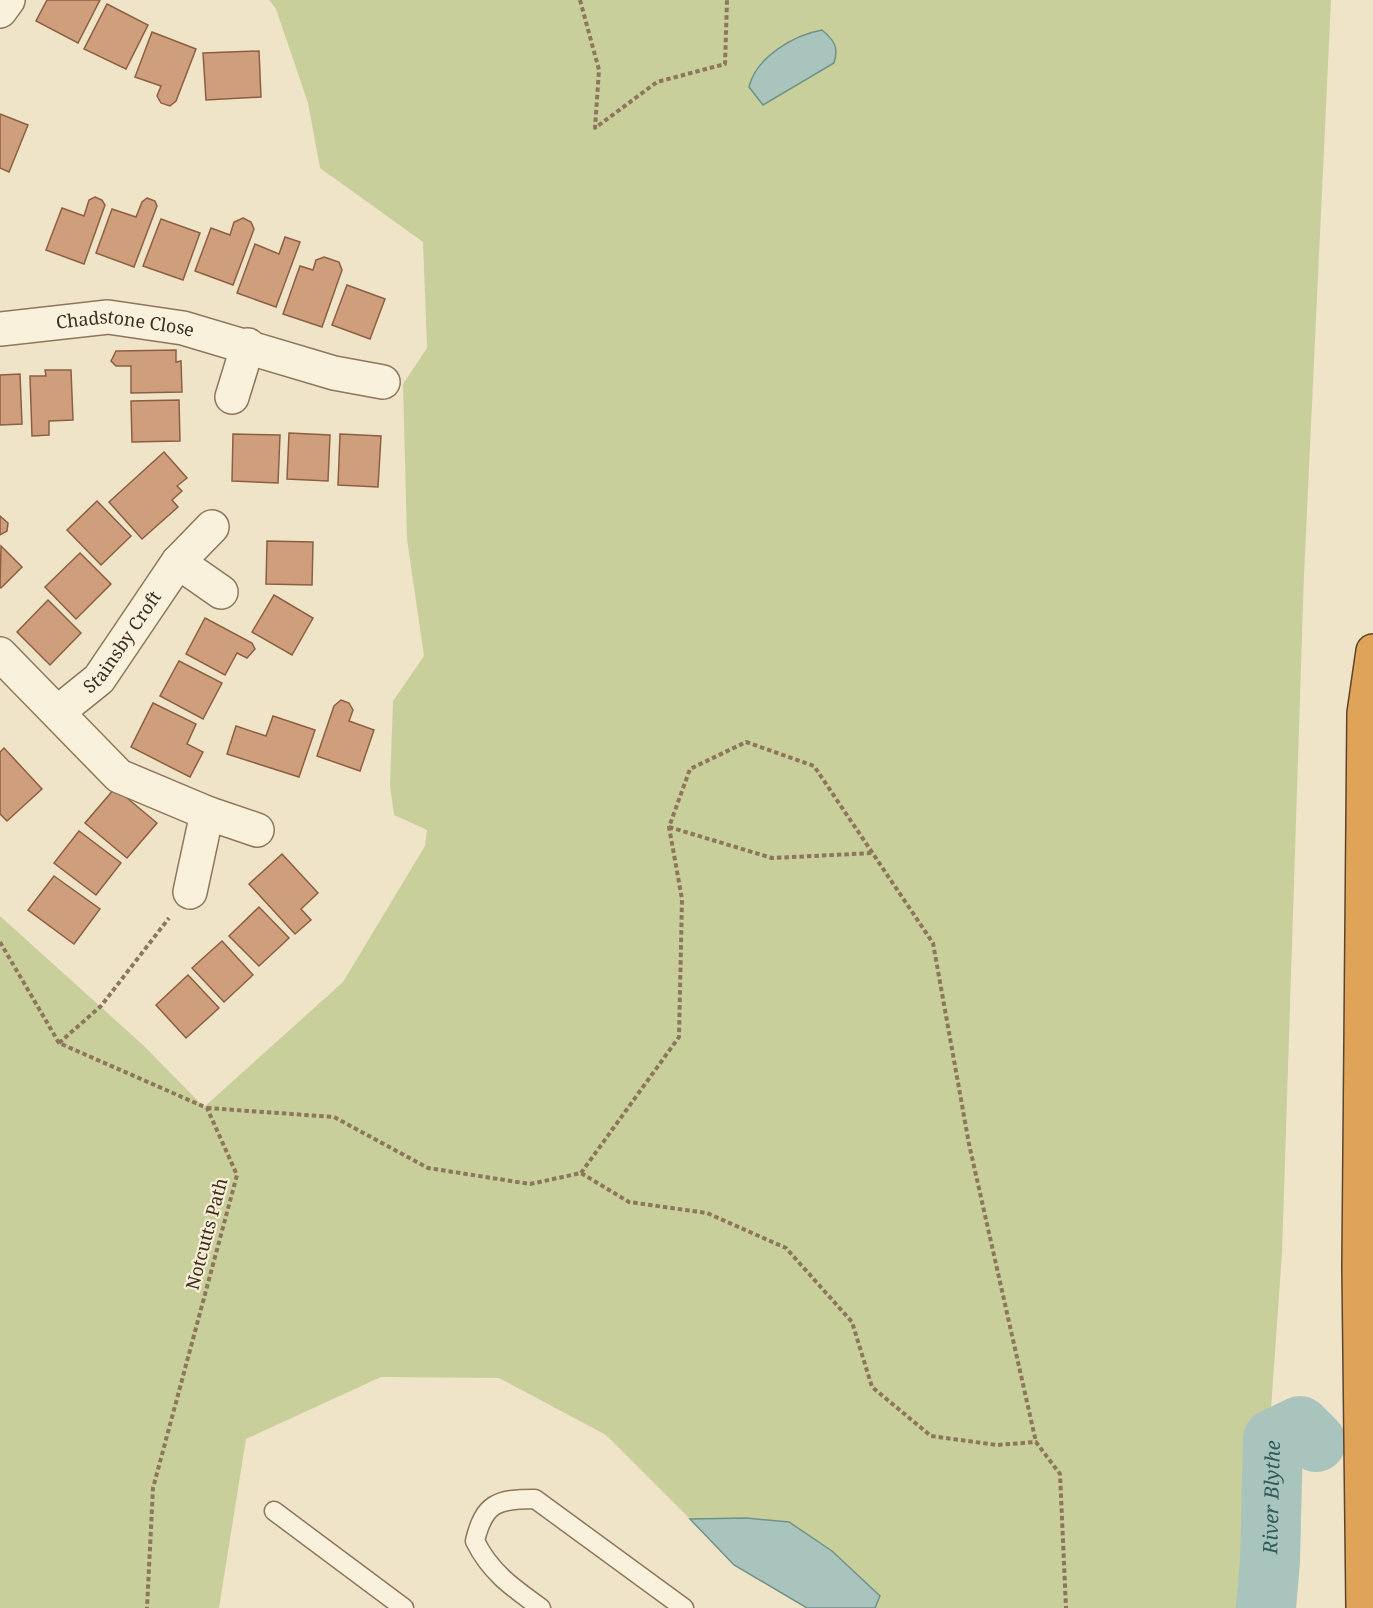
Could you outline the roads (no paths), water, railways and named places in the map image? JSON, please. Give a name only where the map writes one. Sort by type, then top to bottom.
[{"type":"highway","points":[[1363,1608],[1359,1266],[1364,712],[1373,651]]},
{"type":"street","points":[[0,11],[8,0]]},
{"type":"street","name":"Chadstone Close","points":[[0,329],[108,317],[183,328],[248,345],[334,373],[383,382]]},
{"type":"street","points":[[232,397],[248,345]]},
{"type":"street","name":"Stainsby Croft","points":[[58,712],[99,679],[178,562],[212,527]]},
{"type":"street","points":[[178,562],[221,592]]},
{"type":"street","points":[[0,654],[119,776],[207,813],[257,830]]},
{"type":"street","points":[[190,892],[207,813]]},
{"type":"lane","points":[[541,1608],[499,1578],[484,1560],[475,1541],[480,1519],[489,1508],[509,1499],[535,1499],[684,1608]]},
{"type":"lane","points":[[274,1511],[404,1608]]},
{"type":"water","points":[[822,30],[834,44],[836,52],[834,63],[763,105],[749,87],[759,66],[788,42]]},
{"type":"water","points":[[746,1518],[789,1522],[832,1551],[880,1596],[875,1608],[807,1608],[734,1565],[690,1519]]},
{"type":"waterway","name":"River Blythe","points":[[1266,1608],[1270,1561],[1273,1439],[1300,1426],[1316,1442]]}]
